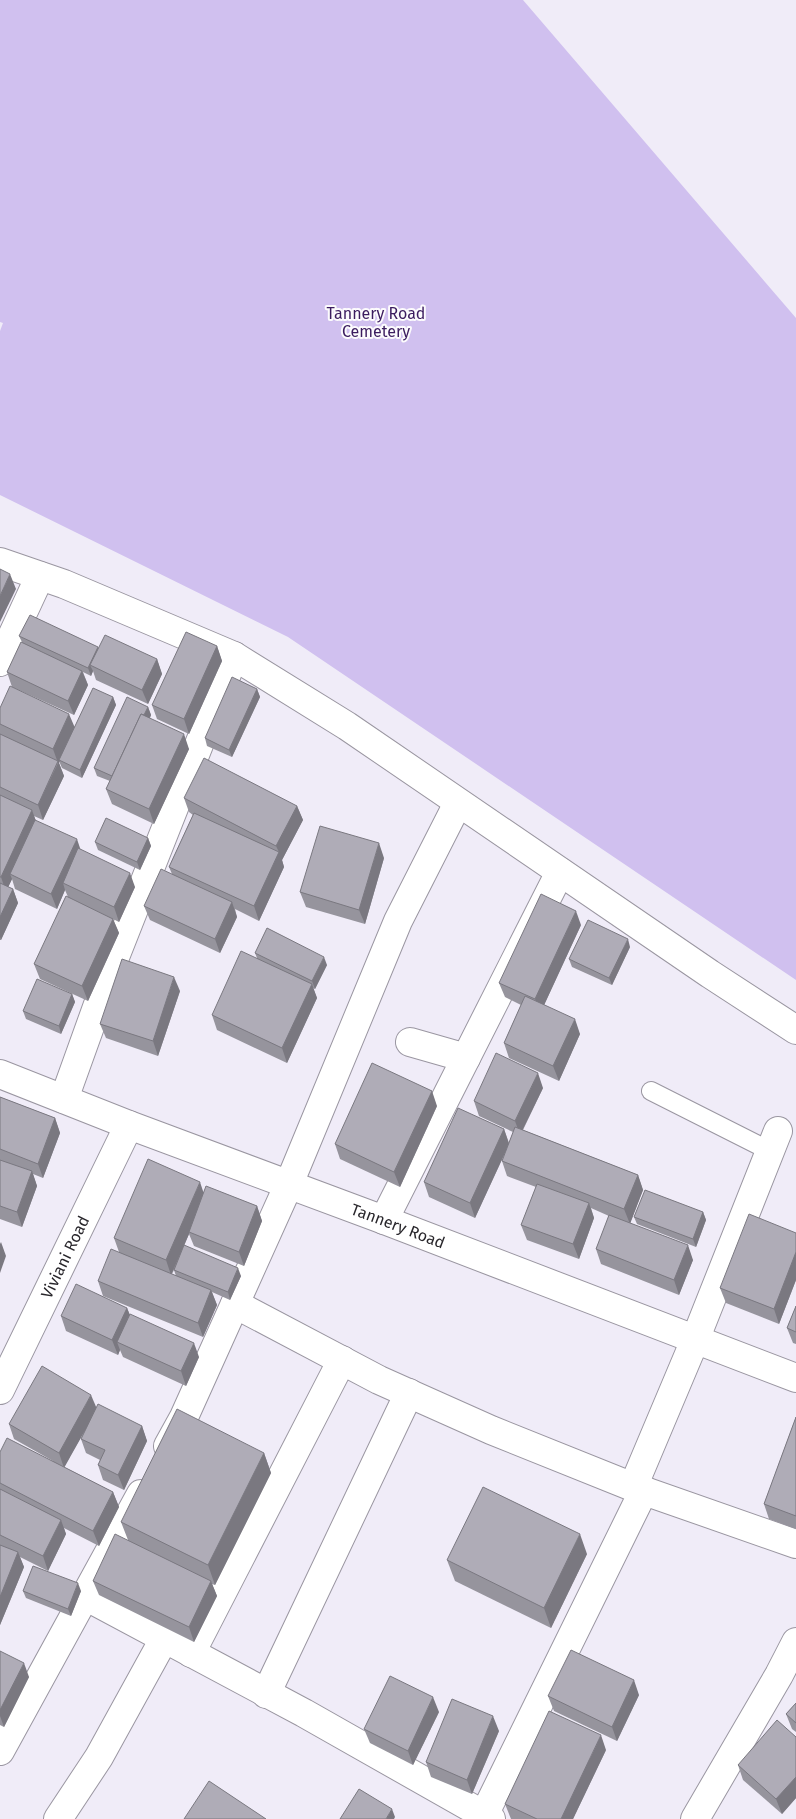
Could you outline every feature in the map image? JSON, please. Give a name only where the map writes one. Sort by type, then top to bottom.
[{"type":"street","points":[[0,562],[64,584],[234,656],[347,726],[710,974],[796,1030]]},
{"type":"street","points":[[0,662],[40,576]]},
{"type":"street","points":[[64,1099],[115,957],[234,656]]},
{"type":"street","points":[[0,1752],[184,1417],[289,1184],[398,921],[458,803]]},
{"type":"street","points":[[384,1220],[560,872]]},
{"type":"street","points":[[410,1042],[466,1058]]},
{"type":"street","name":"Tannery Road","points":[[0,1074],[796,1378]]},
{"type":"street","name":"Viviani Road","points":[[0,1390],[129,1124]]},
{"type":"street","points":[[86,1596],[488,1817],[638,1488],[774,1141]]},
{"type":"street","points":[[235,1304],[379,1380],[491,1430],[638,1488],[796,1544]]},
{"type":"street","points":[[191,1653],[342,1360]]},
{"type":"street","points":[[266,1694],[409,1394]]},
{"type":"street","points":[[58,1819],[99,1757],[164,1638]]},
{"type":"street","points":[[695,1819],[779,1675],[796,1642]]},
{"type":"lane","points":[[651,1091],[774,1141]]},
{"type":"green space","name":"Tannery Road Cemetery","points":[[0,0],[523,0],[796,318],[796,980],[288,637],[0,495],[0,331],[3,323],[0,322]]},
{"type":"building","points":[[0,569],[10,574],[0,596]]},
{"type":"building","points":[[30,615],[98,647],[88,668],[19,636]]},
{"type":"building","points":[[186,632],[217,646],[184,719],[152,705]]},
{"type":"building","points":[[105,635],[157,659],[142,690],[90,665]]},
{"type":"building","points":[[21,642],[82,671],[68,701],[7,672]]},
{"type":"building","points":[[232,677],[257,689],[229,750],[205,738]]},
{"type":"building","points":[[10,686],[69,714],[53,749],[0,724],[0,708]]},
{"type":"building","points":[[93,688],[113,697],[80,770],[59,760]]},
{"type":"building","points":[[127,697],[148,707],[144,715],[141,714],[112,776],[94,768]]},
{"type":"building","points":[[141,714],[184,734],[149,809],[106,789]]},
{"type":"building","points":[[0,734],[58,761],[38,805],[0,787]]},
{"type":"building","points":[[204,758],[297,806],[276,846],[184,798]]},
{"type":"building","points":[[0,795],[32,810],[1,877],[0,877]]},
{"type":"building","points":[[194,813],[279,852],[254,906],[169,867]]},
{"type":"building","points":[[106,818],[148,838],[137,862],[95,842]]},
{"type":"building","points":[[35,820],[77,839],[51,894],[10,874]]},
{"type":"building","points":[[320,826],[379,843],[359,910],[300,892]]},
{"type":"building","points":[[78,848],[130,873],[114,907],[63,883]]},
{"type":"building","points":[[161,869],[232,902],[215,939],[144,906]]},
{"type":"building","points":[[0,883],[13,889],[0,917]]},
{"type":"building","points":[[541,894],[576,911],[535,999],[499,983]]},
{"type":"building","points":[[66,896],[113,919],[82,986],[34,964]]},
{"type":"building","points":[[588,920],[628,939],[609,978],[569,959]]},
{"type":"building","points":[[267,928],[324,957],[312,981],[255,953]]},
{"type":"building","points":[[241,951],[312,984],[282,1048],[212,1015]]},
{"type":"building","points":[[122,959],[174,977],[153,1041],[100,1024]]},
{"type":"building","points":[[37,979],[72,994],[59,1026],[23,1011]]},
{"type":"building","points":[[525,996],[575,1019],[553,1066],[504,1043]]},
{"type":"building","points":[[496,1053],[538,1073],[515,1121],[474,1101]]},
{"type":"building","points":[[372,1063],[432,1091],[394,1172],[335,1144]]},
{"type":"building","points":[[0,1097],[55,1118],[38,1164],[0,1149]]},
{"type":"building","points":[[458,1108],[504,1129],[470,1203],[424,1182]]},
{"type":"building","points":[[515,1127],[638,1175],[624,1209],[502,1161]]},
{"type":"building","points":[[148,1159],[200,1182],[166,1260],[114,1238]]},
{"type":"building","points":[[0,1160],[32,1171],[17,1212],[0,1206]]},
{"type":"building","points":[[537,1184],[589,1203],[573,1244],[521,1225]]},
{"type":"building","points":[[206,1186],[257,1206],[239,1252],[189,1232]]},
{"type":"building","points":[[645,1190],[703,1212],[693,1239],[634,1217]]},
{"type":"building","points":[[749,1214],[796,1233],[796,1252],[774,1309],[720,1288]]},
{"type":"building","points":[[609,1215],[688,1245],[674,1280],[596,1249]]},
{"type":"building","points":[[184,1245],[238,1268],[228,1292],[174,1270]]},
{"type":"building","points":[[111,1249],[211,1290],[198,1323],[98,1281]]},
{"type":"building","points":[[76,1284],[127,1308],[112,1340],[61,1316]]},
{"type":"building","points":[[796,1306],[796,1332],[787,1328]]},
{"type":"building","points":[[130,1314],[194,1343],[181,1371],[117,1342]]},
{"type":"building","points":[[42,1366],[91,1395],[59,1453],[9,1424]]},
{"type":"building","points":[[98,1404],[142,1426],[118,1475],[98,1465],[105,1450],[81,1439]]},
{"type":"building","points":[[177,1409],[264,1453],[208,1565],[121,1522]]},
{"type":"building","points":[[796,1417],[796,1516],[764,1504]]},
{"type":"building","points":[[7,1438],[113,1492],[93,1531],[0,1483],[0,1452]]},
{"type":"building","points":[[483,1487],[580,1534],[544,1608],[447,1560]]},
{"type":"building","points":[[0,1489],[61,1520],[43,1556],[0,1535]]},
{"type":"building","points":[[115,1534],[211,1581],[189,1627],[93,1581]]},
{"type":"building","points":[[0,1545],[18,1552],[0,1597]]},
{"type":"building","points":[[33,1566],[78,1583],[68,1609],[23,1591]]},
{"type":"building","points":[[571,1650],[634,1680],[612,1727],[548,1696]]},
{"type":"building","points":[[0,1651],[24,1663],[0,1710]]},
{"type":"building","points":[[390,1676],[433,1697],[408,1751],[364,1729]]},
{"type":"building","points":[[452,1699],[493,1716],[467,1780],[426,1762]]},
{"type":"building","points":[[796,1703],[796,1723],[786,1714]]},
{"type":"building","points":[[549,1711],[601,1735],[561,1819],[537,1819],[505,1804]]},
{"type":"building","points":[[777,1720],[796,1737],[796,1777],[776,1799],[738,1765]]},
{"type":"building","points":[[209,1781],[266,1819],[184,1819]]},
{"type":"building","points":[[359,1789],[392,1809],[386,1819],[340,1819]]}]
